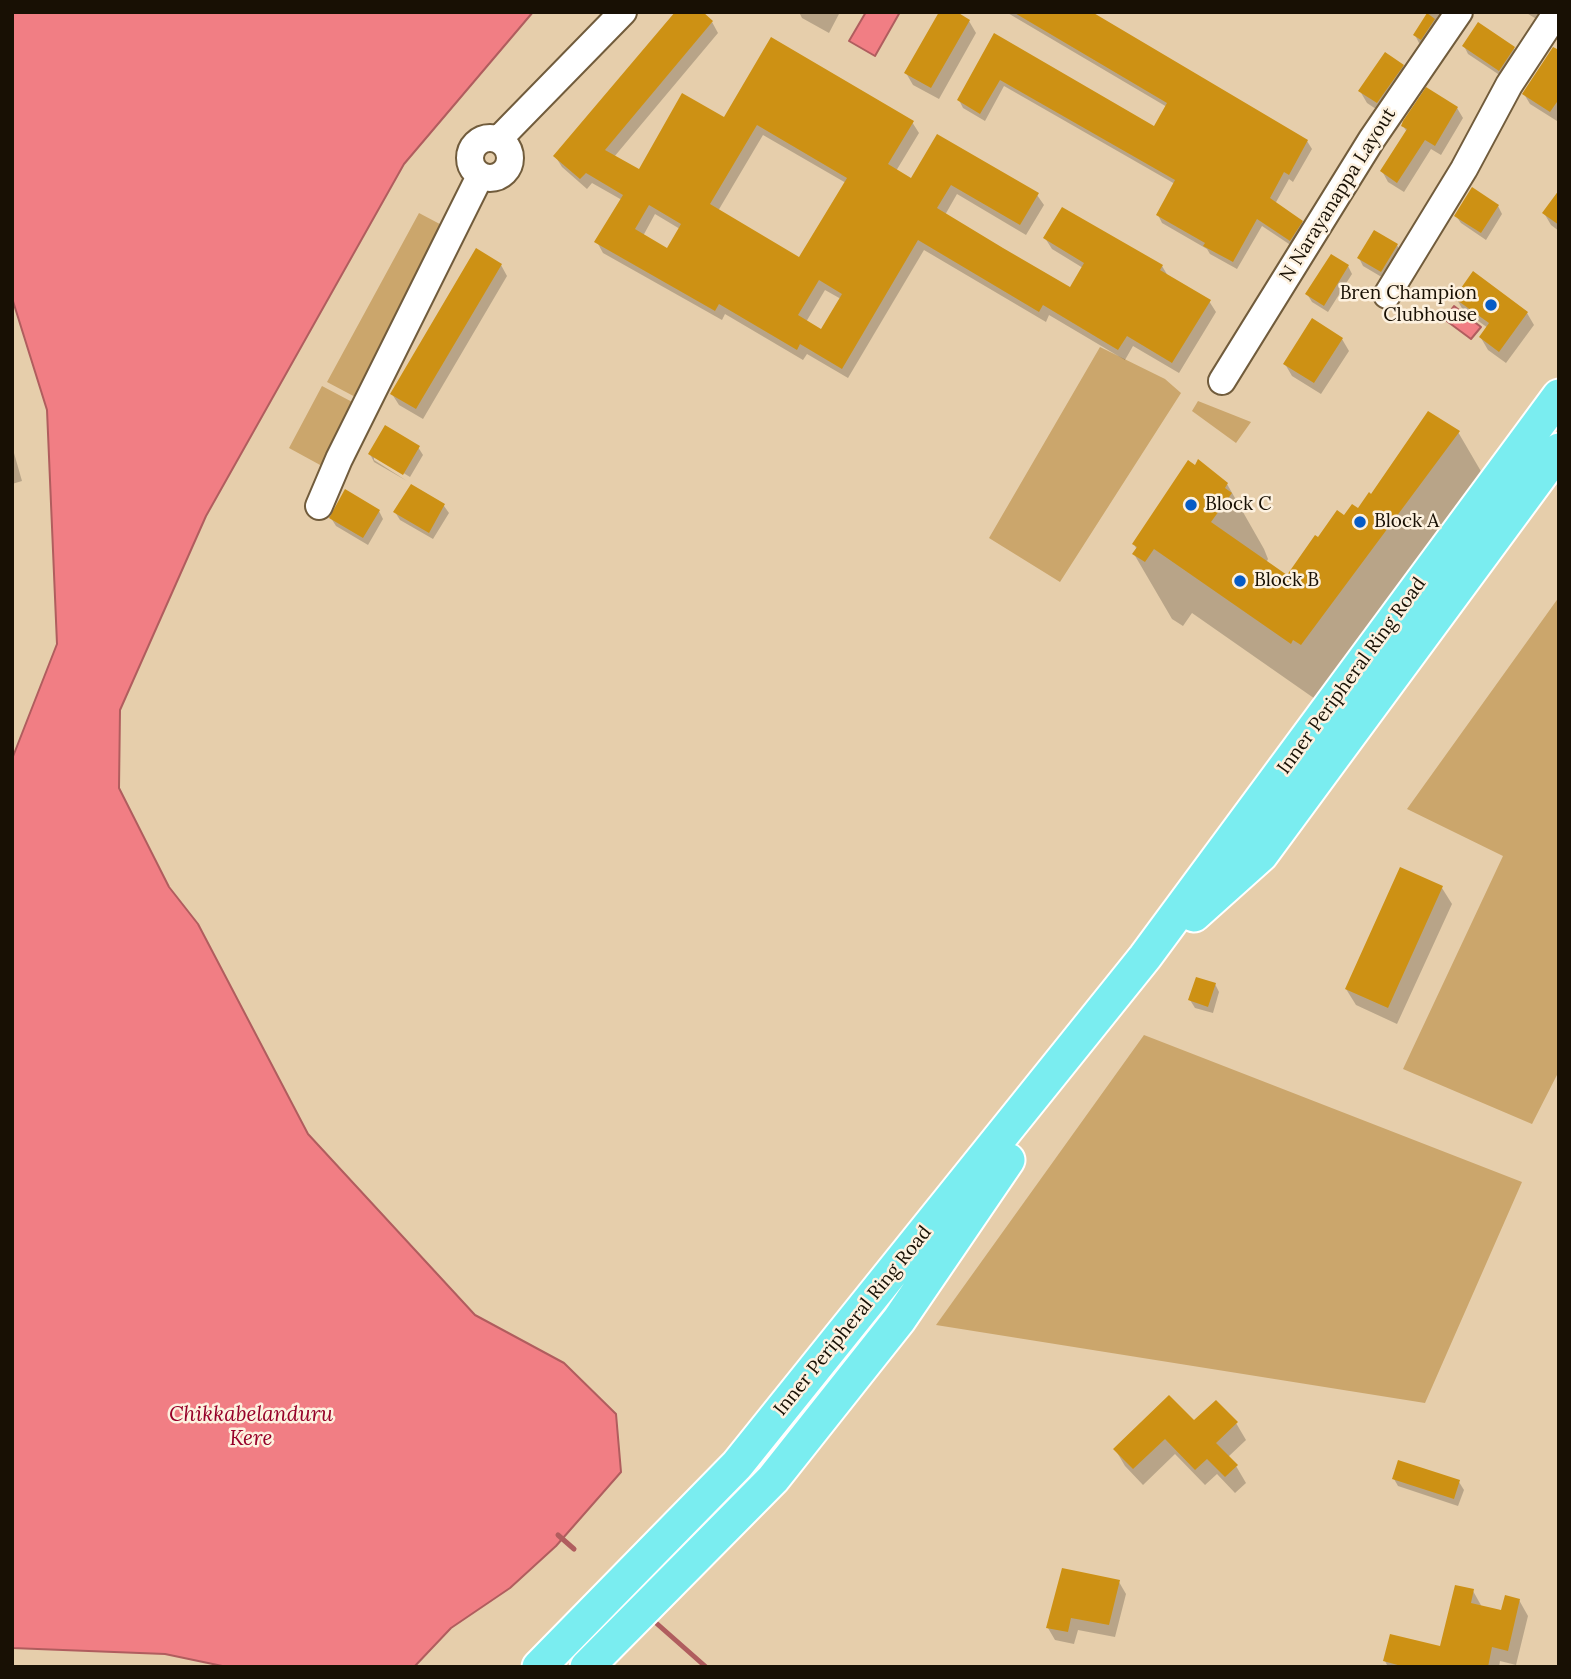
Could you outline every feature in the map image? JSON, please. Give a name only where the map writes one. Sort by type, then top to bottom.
[{"type":"main road","name":"Inner Peripheral Ring Road","points":[[587,1667],[773,1479],[899,1320],[1146,957],[1559,396]]},
{"type":"main road","name":"Inner Peripheral Ring Road","points":[[539,1667],[737,1465],[1146,957],[1261,855],[1559,450]]},
{"type":"street","points":[[319,506],[480,176],[469,162],[474,144],[490,137],[499,139],[623,12]]},
{"type":"street","name":"N Narayanappa Layout","points":[[1222,381],[1372,139],[1459,12]]},
{"type":"street","points":[[1387,295],[1464,169],[1509,85],[1557,12]]},
{"type":"shaded area","points":[[419,213],[453,231],[361,400],[327,382]]},
{"type":"shaded area","points":[[1100,347],[1165,379],[1181,393],[1060,582],[989,538]]},
{"type":"shaded area","points":[[322,386],[356,404],[322,466],[289,448]]},
{"type":"shaded area","points":[[1198,401],[1251,422],[1236,443],[1192,411]]},
{"type":"shaded area","points":[[1559,597],[1559,1071],[1532,1124],[1403,1069],[1503,856],[1407,809]]},
{"type":"shaded area","points":[[1144,1035],[1522,1182],[1425,1403],[936,1325]]},
{"type":"water","name":"Chikkabelanduru Kere","points":[[12,12],[533,12],[404,164],[206,516],[120,710],[119,788],[169,887],[198,924],[308,1134],[475,1315],[564,1363],[616,1414],[621,1472],[556,1546],[510,1588],[451,1628],[414,1667],[227,1667],[165,1654],[12,1648],[12,759],[57,644],[47,410],[12,298]]},
{"type":"water","points":[[866,12],[900,12],[875,56],[849,41]]},
{"type":"water","points":[[1454,306],[1481,327],[1471,339],[1444,319]]},
{"type":"building","points":[[675,12],[703,12],[713,21],[605,150],[639,169],[682,93],[724,117],[771,37],[914,121],[888,164],[911,178],[937,134],[1039,193],[1020,225],[951,185],[937,208],[1003,248],[1070,287],[1084,263],[1043,238],[1062,207],[1163,265],[1160,270],[1211,300],[1172,363],[1127,336],[1118,350],[1043,305],[1039,312],[918,240],[842,369],[800,344],[797,350],[719,304],[715,311],[594,242],[623,195],[586,173],[580,179],[553,156]],"holes":[[[757,125],[847,178],[799,257],[710,204]],[[649,205],[681,224],[667,248],[635,229]],[[819,280],[842,294],[821,329],[798,315]]]},
{"type":"building","points":[[939,12],[957,12],[970,20],[931,88],[904,73]]},
{"type":"building","points":[[1013,12],[1092,12],[1308,140],[1289,175],[1284,172],[1270,198],[1303,221],[1290,241],[1257,219],[1233,262],[1156,215],[1175,180],[1000,80],[980,114],[957,100],[994,33],[1154,126],[1167,103]]},
{"type":"building","points":[[1427,13],[1435,19],[1421,40],[1413,35]]},
{"type":"building","points":[[1478,22],[1515,47],[1499,71],[1462,46]]},
{"type":"building","points":[[1553,47],[1559,50],[1559,99],[1550,112],[1522,94]]},
{"type":"building","points":[[1385,52],[1404,65],[1377,103],[1358,91]]},
{"type":"building","points":[[1426,87],[1458,107],[1435,146],[1425,140],[1397,183],[1380,171],[1407,129],[1401,126],[1403,121]]},
{"type":"building","points":[[1472,187],[1499,205],[1481,233],[1454,216]]},
{"type":"building","points":[[1559,190],[1559,225],[1542,213]]},
{"type":"building","points":[[1374,230],[1398,244],[1381,272],[1357,258]]},
{"type":"building","points":[[476,248],[502,264],[416,409],[390,394]]},
{"type":"building","points":[[1331,254],[1349,265],[1324,306],[1305,294]]},
{"type":"building","name":"Bren Champion Clubhouse","points":[[1473,271],[1528,312],[1499,352],[1479,337],[1489,323],[1454,298]]},
{"type":"building","points":[[1312,318],[1343,338],[1314,383],[1283,364]]},
{"type":"building","points":[[1428,411],[1460,431],[1301,645],[1293,640],[1291,644],[1154,549],[1145,562],[1132,554],[1137,547],[1132,544],[1188,460],[1195,465],[1198,459],[1228,483],[1225,488],[1232,493],[1211,522],[1287,575],[1315,535],[1318,537],[1337,510],[1344,515],[1352,504],[1358,508],[1369,492],[1371,494]]},
{"type":"building","points":[[385,425],[420,446],[403,475],[368,454]]},
{"type":"building","points":[[411,484],[445,504],[429,533],[393,512]]},
{"type":"building","points":[[345,489],[380,510],[363,538],[329,518]]},
{"type":"building","points":[[1400,867],[1443,886],[1388,1008],[1345,989]]},
{"type":"building","points":[[1196,977],[1216,983],[1208,1007],[1188,1000]]},
{"type":"building","points":[[1169,1395],[1194,1420],[1216,1400],[1238,1422],[1216,1443],[1238,1465],[1225,1477],[1207,1459],[1195,1470],[1165,1439],[1133,1469],[1113,1449]]},
{"type":"building","points":[[1398,1460],[1460,1480],[1454,1499],[1392,1479]]},
{"type":"building","points":[[1062,1568],[1120,1580],[1109,1625],[1071,1618],[1068,1632],[1046,1628]]},
{"type":"building","points":[[1455,1585],[1474,1589],[1471,1603],[1501,1610],[1505,1595],[1520,1599],[1508,1651],[1492,1647],[1488,1667],[1405,1667],[1383,1661],[1390,1634],[1440,1646]]},
{"type":"waterway","points":[[558,1535],[574,1549]]},
{"type":"waterway","points":[[655,1622],[706,1667]]},
{"type":"place","name":"Bren Champion Clubhouse","points":[[1491,305]]},
{"type":"place","name":"Block C","points":[[1191,505]]},
{"type":"place","name":"Block A","points":[[1360,522]]},
{"type":"place","name":"Block B","points":[[1240,581]]}]
